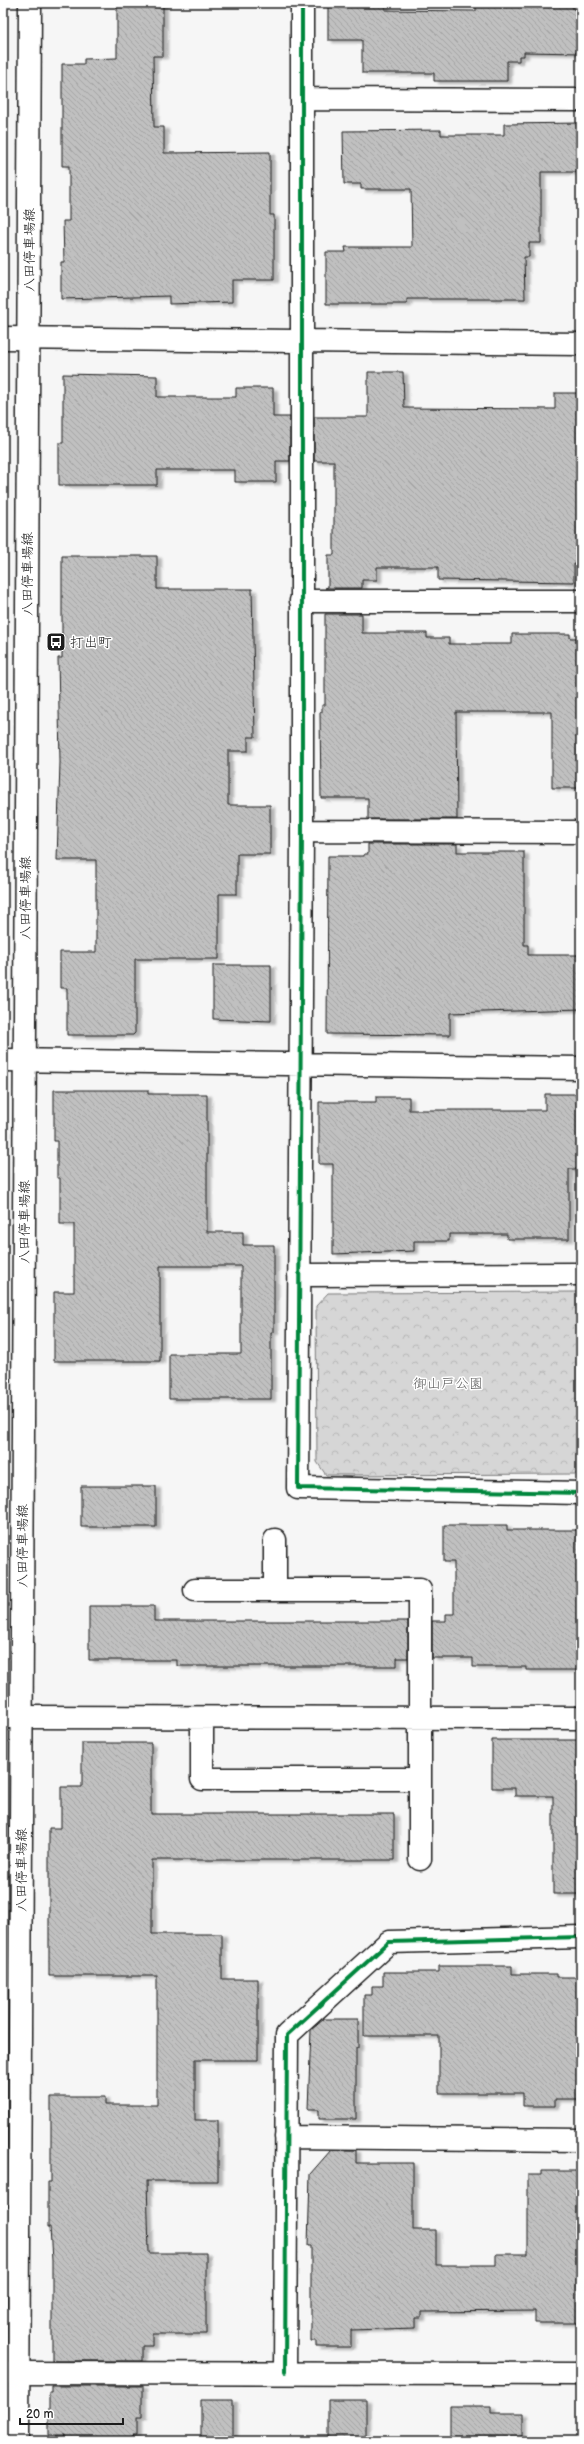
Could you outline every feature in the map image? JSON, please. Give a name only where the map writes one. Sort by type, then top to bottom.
[{"type":"street","name":"八田停車場線","points":[[18,2441],[11,2373],[12,1718],[25,1060],[30,3]]},
{"type":"street","points":[[302,3],[302,831],[298,1488],[581,1493]]},
{"type":"street","points":[[302,99],[581,100]]},
{"type":"street","points":[[3,338],[581,344]]},
{"type":"street","points":[[301,601],[581,601]]},
{"type":"street","points":[[302,831],[581,832]]},
{"type":"street","points":[[3,1060],[581,1068]]},
{"type":"street","points":[[299,1275],[581,1274]]},
{"type":"street","points":[[275,1540],[275,1590]]},
{"type":"street","points":[[195,1590],[420,1590],[420,1859]]},
{"type":"street","points":[[12,1718],[581,1718]]},
{"type":"street","points":[[202,1718],[202,1779],[420,1779]]},
{"type":"street","points":[[285,2372],[287,2035],[389,1942],[581,1937]]},
{"type":"street","points":[[286,2137],[581,2140]]},
{"type":"street","points":[[11,2373],[285,2372],[581,2374]]},
{"type":"green space","name":"御山戸公園","points":[[581,1292],[581,1474],[326,1475],[317,1462],[316,1306],[328,1293]]},
{"type":"building","points":[[117,3],[163,3],[163,56],[153,56],[154,127],[164,127],[164,153],[270,152],[270,215],[274,215],[274,280],[232,280],[232,302],[169,304],[169,296],[61,299],[61,262],[64,262],[63,221],[69,221],[69,166],[62,166],[62,64],[84,64],[84,59],[117,58]]},
{"type":"building","points":[[328,4],[385,4],[385,10],[476,11],[476,4],[573,5],[573,9],[581,9],[581,53],[524,52],[524,56],[519,56],[519,61],[507,61],[507,81],[434,81],[434,73],[362,73],[362,40],[328,40]]},
{"type":"building","points":[[581,123],[581,172],[541,172],[541,243],[529,243],[529,257],[524,257],[525,299],[407,299],[407,304],[326,304],[326,252],[346,252],[345,247],[412,247],[411,189],[361,189],[361,184],[344,184],[343,131],[441,130],[441,135],[504,135],[504,124]]},
{"type":"building","points":[[368,372],[403,372],[404,408],[555,409],[555,393],[581,393],[581,564],[574,564],[574,582],[438,580],[438,567],[377,567],[377,580],[362,580],[362,588],[325,588],[328,587],[328,555],[334,555],[334,461],[314,461],[314,417],[368,417]]},
{"type":"building","points":[[63,374],[157,376],[157,397],[236,397],[236,388],[273,388],[273,417],[290,417],[290,461],[276,461],[276,482],[235,482],[235,470],[157,470],[157,485],[59,485],[59,443],[63,443]]},
{"type":"building","points":[[62,556],[157,556],[157,589],[252,589],[255,737],[248,737],[248,751],[228,751],[228,805],[270,805],[270,854],[237,854],[237,894],[219,894],[219,959],[135,959],[135,1033],[133,1035],[67,1035],[67,988],[60,988],[60,952],[96,952],[96,860],[57,860],[60,762],[58,658],[62,658]]},
{"type":"building","points":[[325,614],[362,614],[362,633],[427,633],[427,638],[449,638],[449,644],[512,644],[512,634],[570,634],[570,638],[581,638],[581,788],[552,788],[552,712],[456,712],[457,819],[368,819],[368,798],[321,798],[320,712],[322,712],[322,705],[325,705]]},
{"type":"building","points":[[368,844],[457,844],[457,852],[524,852],[524,945],[528,945],[528,955],[581,955],[581,1009],[450,1013],[450,1035],[327,1034],[328,856],[364,856],[364,854],[368,854]]},
{"type":"building","points":[[213,965],[271,965],[271,1021],[213,1019]]},
{"type":"building","points":[[54,1090],[148,1090],[148,1094],[207,1094],[207,1232],[243,1232],[243,1245],[274,1245],[274,1332],[271,1332],[271,1399],[169,1399],[169,1354],[241,1354],[241,1266],[160,1266],[160,1361],[54,1361],[54,1292],[74,1292],[74,1224],[60,1224],[60,1178],[57,1178],[57,1141],[54,1141]]},
{"type":"building","points":[[545,1094],[581,1094],[581,1169],[569,1169],[569,1239],[507,1239],[507,1234],[449,1234],[449,1241],[414,1241],[414,1251],[333,1254],[333,1164],[319,1164],[319,1102],[376,1102],[376,1097],[409,1097],[409,1110],[545,1110]]},
{"type":"building","points":[[81,1486],[156,1486],[156,1527],[81,1527]]},
{"type":"building","points":[[444,1525],[507,1525],[507,1530],[581,1530],[581,1670],[526,1670],[526,1667],[473,1667],[473,1658],[432,1658],[432,1621],[446,1621],[446,1614],[454,1614],[454,1562],[444,1562]]},
{"type":"building","points":[[89,1606],[154,1606],[154,1621],[408,1621],[408,1658],[397,1658],[397,1666],[177,1666],[177,1660],[89,1660]]},
{"type":"building","points":[[492,1740],[581,1740],[581,1894],[553,1894],[553,1796],[515,1796],[515,1788],[492,1788]]},
{"type":"building","points":[[82,1743],[151,1743],[151,1814],[394,1814],[394,1860],[152,1860],[152,1934],[222,1934],[222,1979],[258,1979],[258,2060],[195,2060],[195,2120],[218,2120],[218,2181],[147,2181],[149,2253],[206,2253],[206,2334],[152,2334],[152,2346],[142,2346],[142,2361],[52,2361],[52,2261],[50,2227],[48,2227],[48,2182],[51,2182],[51,2097],[105,2097],[105,2105],[157,2105],[157,1976],[49,1976],[49,1828],[61,1828],[61,1787],[82,1787]]},
{"type":"building","points":[[439,1966],[512,1966],[512,1974],[557,1974],[557,1977],[581,1977],[581,2099],[555,2099],[555,2106],[523,2106],[523,2093],[439,2093],[439,2036],[364,2036],[364,1995],[372,1995],[372,1986],[383,1986],[383,1972],[439,1972]]},
{"type":"building","points":[[324,2019],[358,2019],[358,2048],[356,2048],[356,2119],[319,2119],[319,2109],[308,2109],[311,2030]]},
{"type":"building","points":[[331,2150],[356,2150],[356,2163],[413,2163],[413,2230],[436,2230],[436,2265],[496,2265],[496,2254],[528,2254],[528,2175],[541,2175],[541,2171],[581,2171],[581,2323],[535,2323],[535,2311],[421,2312],[421,2318],[415,2318],[415,2328],[351,2330],[351,2347],[316,2347],[316,2341],[311,2341],[311,2246],[308,2246],[310,2174]]},
{"type":"building","points":[[52,2386],[142,2386],[142,2417],[137,2417],[137,2435],[133,2435],[133,2441],[65,2441],[65,2435],[49,2435],[49,2393],[52,2393]]},
{"type":"building","points":[[201,2400],[233,2400],[233,2441],[201,2441]]},
{"type":"building","points":[[328,2400],[366,2400],[366,2441],[328,2441]]},
{"type":"building","points":[[450,2406],[491,2406],[491,2413],[523,2413],[523,2441],[450,2441]]},
{"type":"cycle path","points":[[302,3],[302,831],[298,1488],[581,1493]]},
{"type":"cycle path","points":[[285,2372],[287,2035],[389,1942],[581,1937]]},
{"type":"place","name":"打出町","points":[[56,642]]}]
